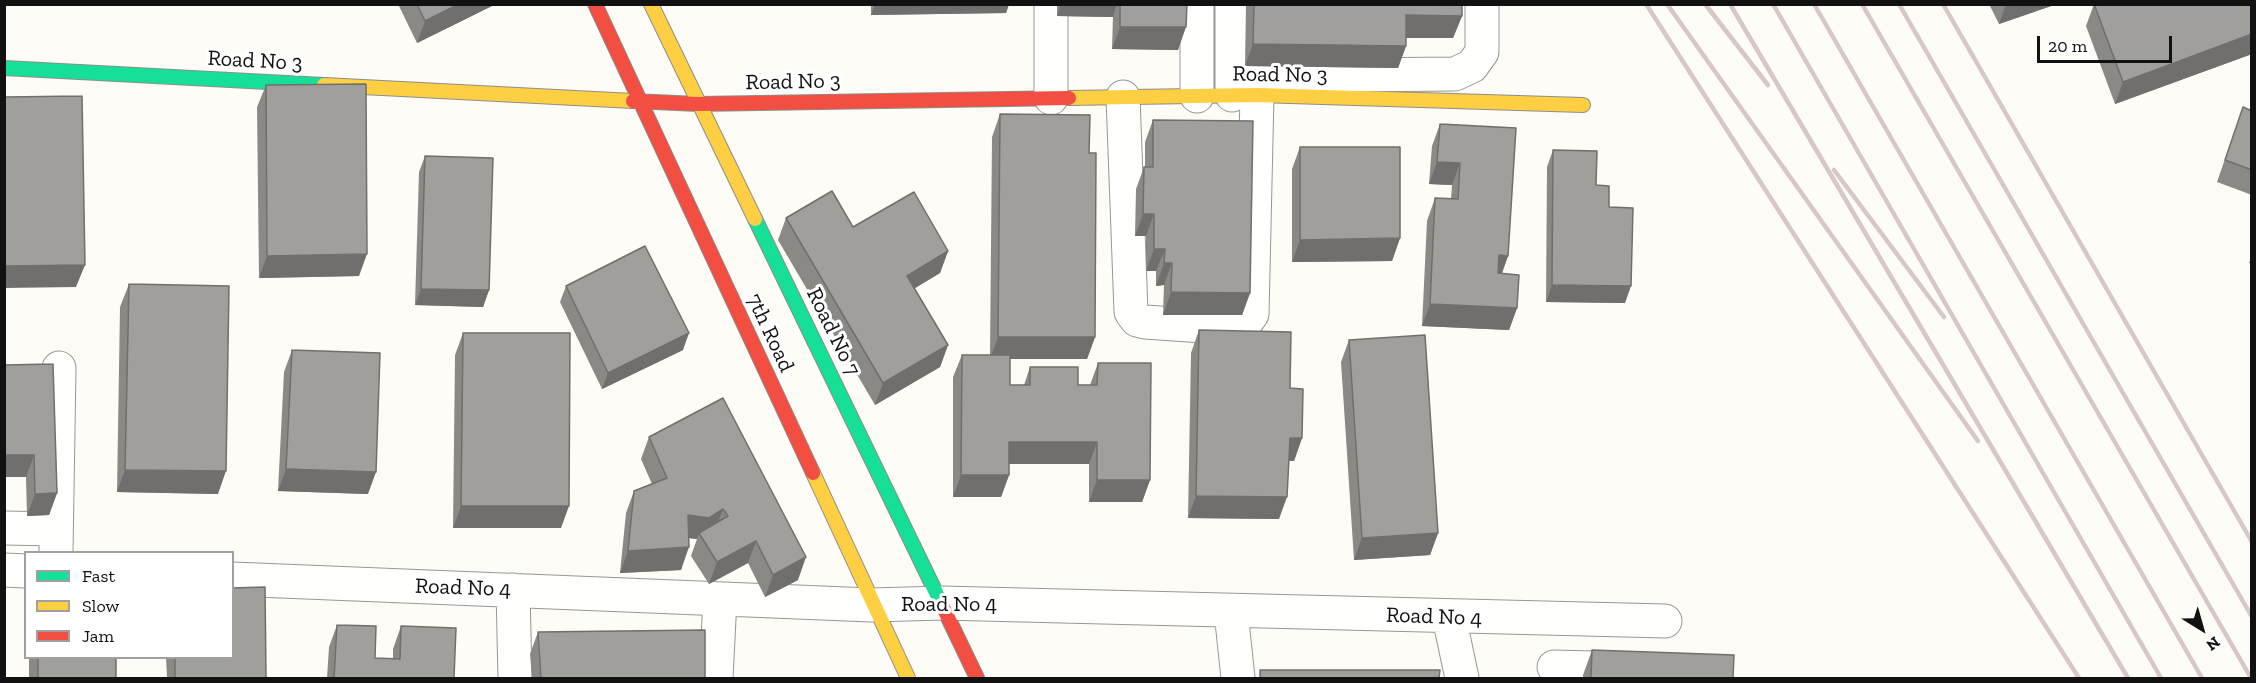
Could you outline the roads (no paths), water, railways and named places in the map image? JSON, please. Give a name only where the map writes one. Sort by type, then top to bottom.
[{"type":"street","name":"7th Road","points":[[595,4],[642,102],[871,605],[908,678]]},
{"type":"street","name":"Road No 7","points":[[651,4],[977,678]]},
{"type":"street","points":[[1051,4],[1051,98]]},
{"type":"street","points":[[1197,4],[1197,96]]},
{"type":"street","points":[[1123,97],[1131,312],[1137,320],[1145,322],[1233,328],[1247,321],[1252,314],[1256,135],[1240,89],[1232,4]]},
{"type":"street","points":[[1436,87],[1472,66],[1482,52],[1482,4]]},
{"type":"street","name":"Road No 3","points":[[4,68],[698,104],[1197,96],[1240,89]]},
{"type":"street","points":[[1240,89],[1436,87],[1583,105]]},
{"type":"street","points":[[1223,135],[1256,135]]},
{"type":"street","points":[[1124,137],[1157,136]]},
{"type":"street","points":[[4,528],[56,541],[59,368]]},
{"type":"street","points":[[4,570],[24,571]]},
{"type":"street","name":"Road No 4","points":[[234,579],[871,605],[942,603],[1550,620],[1665,621]]},
{"type":"street","points":[[513,590],[515,678]]},
{"type":"street","points":[[716,678],[703,641],[720,599]]},
{"type":"street","points":[[1232,612],[1238,678]]},
{"type":"street","points":[[1449,617],[1462,678]]},
{"type":"street","points":[[1550,620],[1555,673],[1656,670]]},
{"type":"street","points":[[514,642],[548,641]]},
{"type":"railway","points":[[1646,4],[2079,678]]},
{"type":"railway","points":[[1667,4],[1978,441]]},
{"type":"railway","points":[[1705,4],[1768,85]]},
{"type":"railway","points":[[1730,4],[2128,678]]},
{"type":"railway","points":[[1773,4],[2161,678]]},
{"type":"railway","points":[[1814,4],[2202,678]]},
{"type":"railway","points":[[1862,4],[2251,678]]},
{"type":"railway","points":[[1899,4],[2252,617]]},
{"type":"railway","points":[[1943,4],[2252,542]]},
{"type":"railway","points":[[1834,170],[1944,317]]}]
